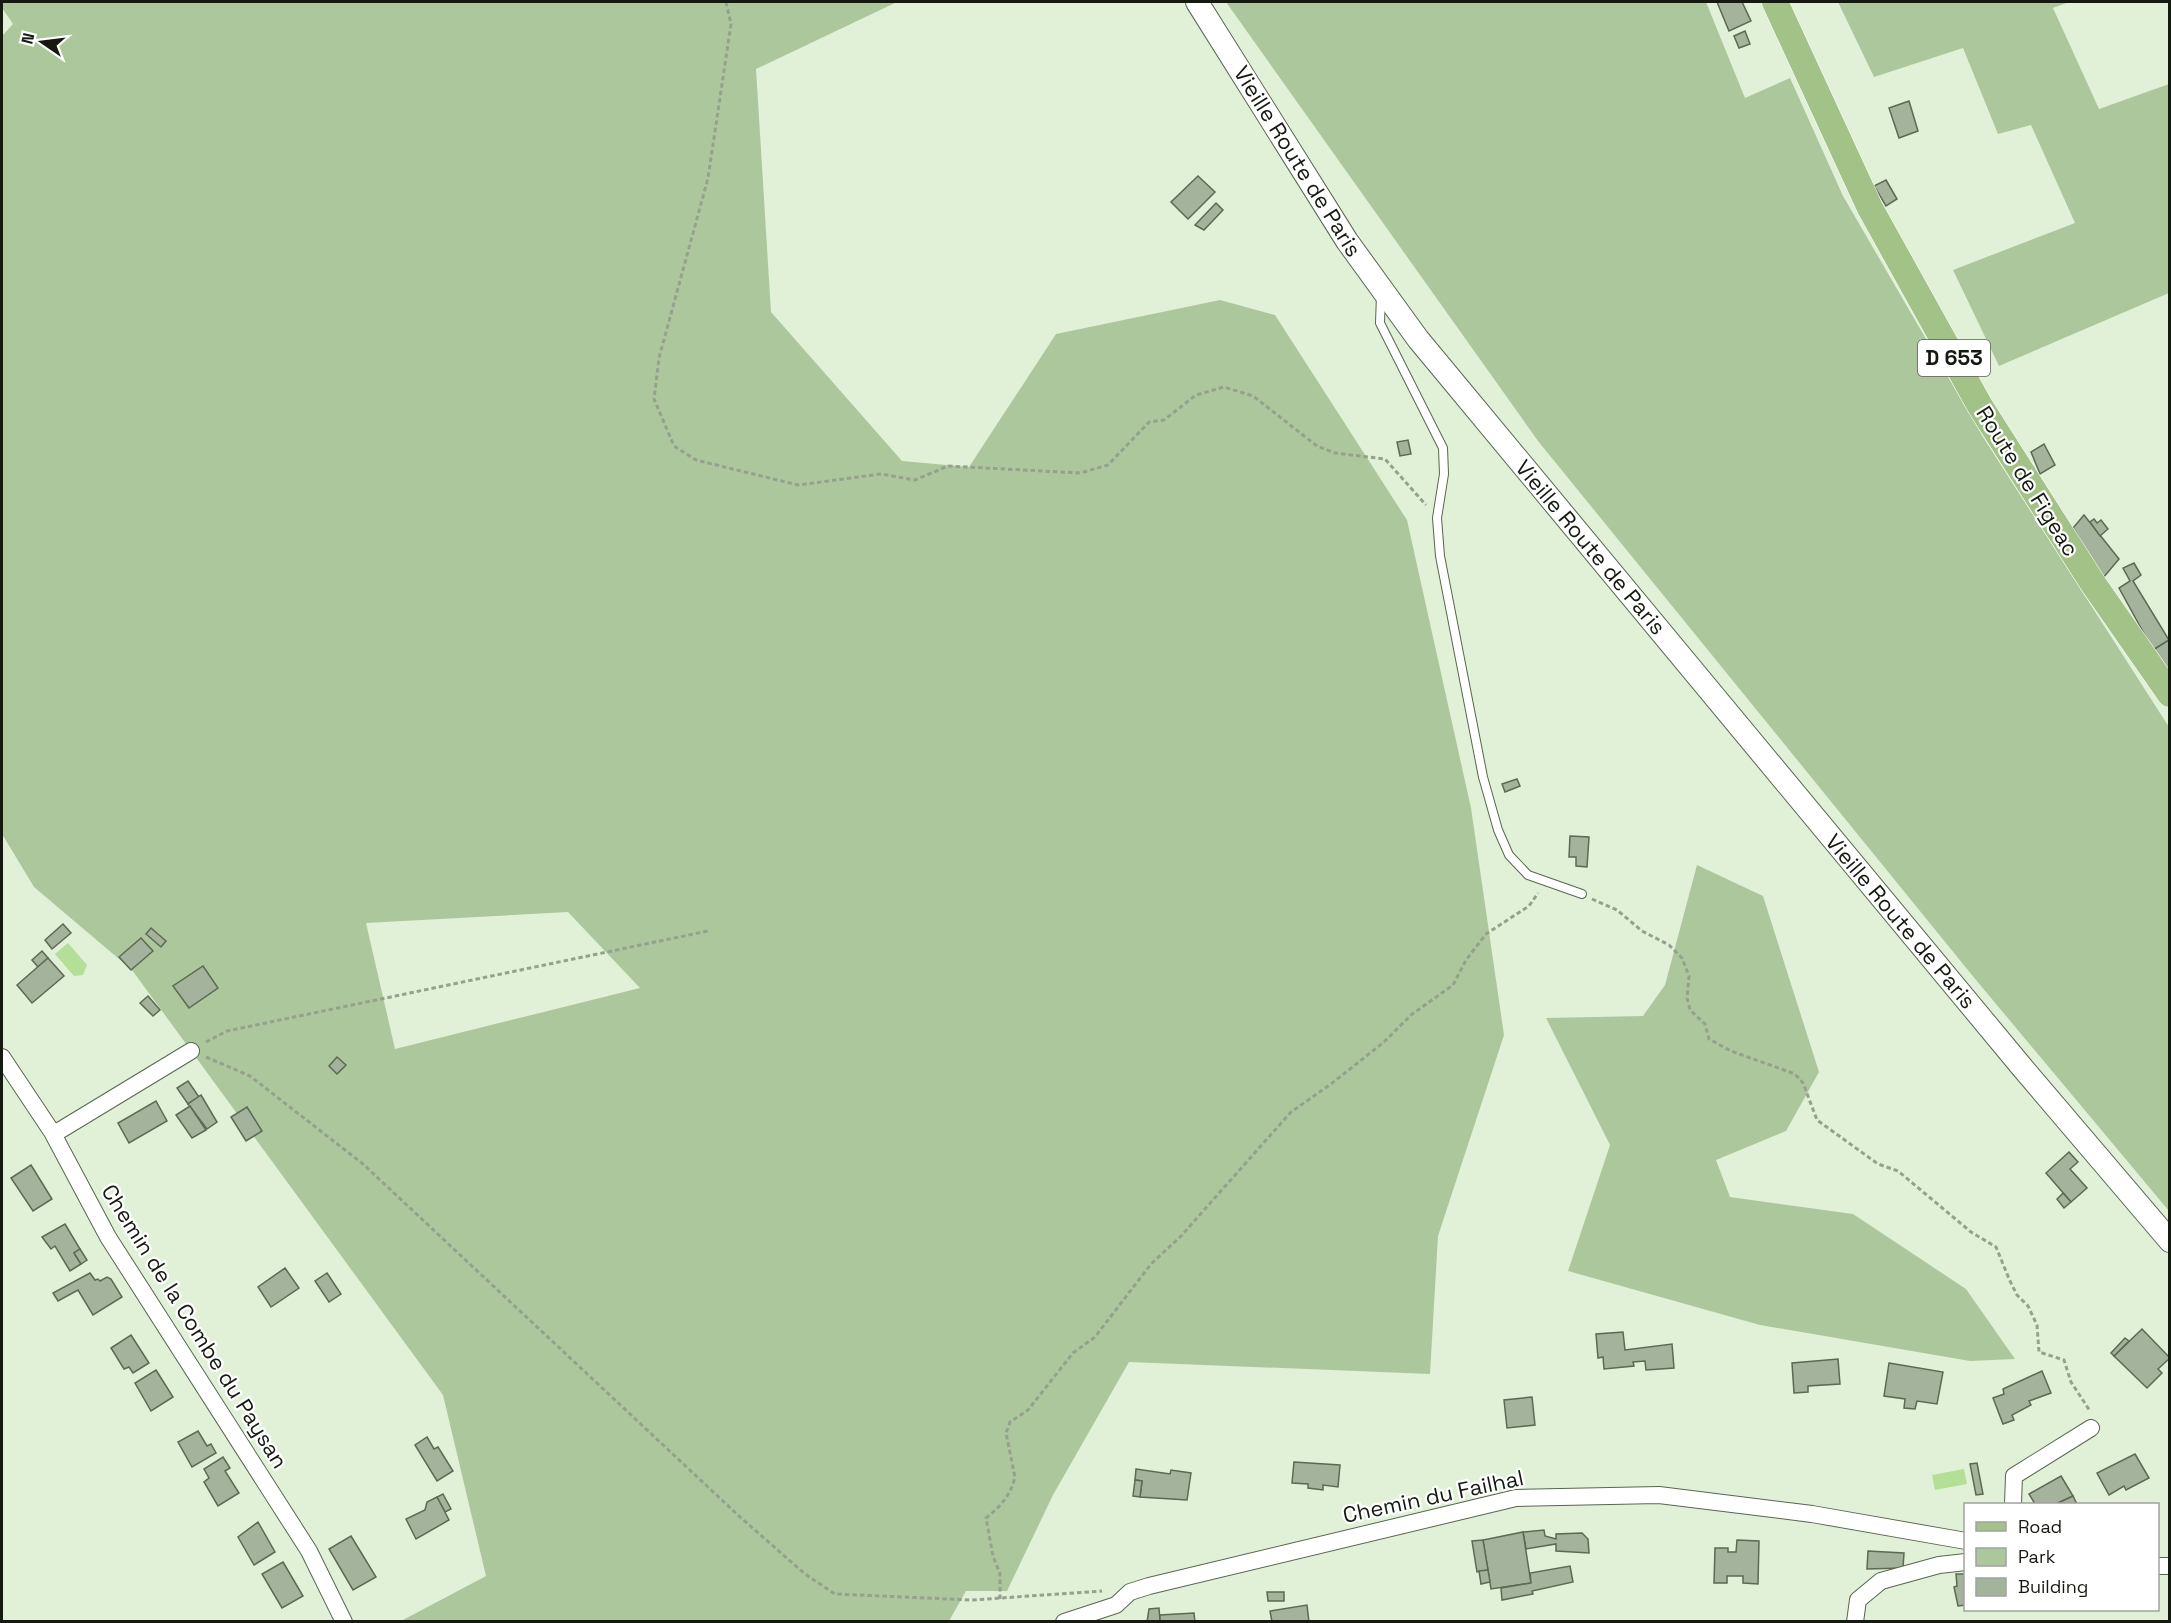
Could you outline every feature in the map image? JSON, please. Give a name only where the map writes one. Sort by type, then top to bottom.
[{"type":"main road","name":"Route de Figeac","points":[[1775,2],[1870,208],[1980,405],[2092,582],[2169,694]]},
{"type":"street","name":"Vieille Route de Paris","points":[[1197,2],[1347,241],[1418,339],[2169,1241]]},
{"type":"street","points":[[54,1134],[191,1051]]},
{"type":"street","name":"Chemin de la Combe du Paysan","points":[[2,1057],[54,1134],[108,1237],[309,1551],[344,1622]]},
{"type":"street","points":[[2013,1503],[2014,1476],[2091,1428]]},
{"type":"street","name":"Chemin du Failhal","points":[[1064,1622],[1116,1605],[1130,1592],[1516,1498],[1659,1494],[1812,1514],[1964,1541]]},
{"type":"street","points":[[1856,1622],[1858,1600],[1881,1581],[1939,1565],[1964,1562]]},
{"type":"lane","points":[[1381,288],[1380,323],[1443,448],[1444,474],[1437,518],[1440,556],[1483,777],[1498,830],[1517,866],[1528,875],[1582,894]]},
{"type":"path","points":[[726,2],[731,24],[708,178],[659,358],[654,399],[675,446],[696,460],[798,485],[881,474],[915,480],[948,466],[1080,473],[1108,465],[1149,422],[1164,420],[1196,395],[1224,387],[1253,396],[1317,446],[1335,453],[1385,459],[1437,518]]},
{"type":"path","points":[[1000,1599],[1000,1574],[993,1556],[986,1518],[1002,1505],[1015,1477],[1006,1433],[1010,1422],[1028,1410],[1073,1353],[1095,1338],[1151,1264],[1181,1236],[1291,1112],[1331,1084],[1384,1042],[1411,1015],[1453,985],[1466,960],[1486,934],[1529,906],[1546,882]]},
{"type":"path","points":[[1582,894],[1617,910],[1642,931],[1668,945],[1682,958],[1689,976],[1687,998],[1690,1010],[1705,1024],[1709,1039],[1731,1051],[1795,1074],[1803,1083],[1817,1120],[1878,1164],[1898,1172],[1971,1232],[1996,1247],[2017,1295],[2028,1306],[2037,1325],[2039,1352],[2064,1360],[2071,1382],[2090,1410],[2091,1428]]},
{"type":"path","points":[[191,1051],[227,1031],[708,931]]},
{"type":"path","points":[[191,1051],[250,1076],[363,1164],[732,1510],[805,1574],[835,1594],[1000,1599],[1097,1590],[1130,1592]]},
{"type":"green space","points":[[2,2],[897,2],[756,69],[771,312],[902,461],[969,467],[1056,334],[1220,300],[1275,315],[1407,520],[1471,808],[1504,1035],[1438,1236],[1430,1374],[1129,1362],[1053,1495],[1007,1591],[966,1591],[949,1621],[401,1621],[486,1576],[443,1395],[132,970],[34,887],[2,834],[2,36],[13,24],[2,8]],"holes":[[[568,912],[640,988],[395,1049],[366,923]]]},
{"type":"green space","points":[[1226,2],[1706,2],[1745,98],[1790,78],[1843,196],[1983,437],[2169,727],[2169,1211],[1976,980],[1538,441]]},
{"type":"green space","points":[[1838,2],[2069,2],[2053,8],[2099,109],[2169,84],[2169,293],[1999,366],[1953,270],[2075,223],[2031,125],[1998,134],[1963,48],[1874,77]]},
{"type":"green space","points":[[1697,865],[1763,896],[1819,1072],[1786,1131],[1716,1160],[1730,1197],[1853,1214],[1966,1289],[2015,1359],[1970,1361],[1760,1325],[1568,1271],[1610,1145],[1546,1018],[1643,1016],[1665,985]]},
{"type":"shaded area","points":[[68,943],[87,965],[83,975],[74,976],[55,954]]},
{"type":"shaded area","points":[[1964,1469],[1967,1484],[1935,1490],[1932,1475]]},
{"type":"building","points":[[1717,2],[1742,2],[1751,21],[1729,31]]},
{"type":"building","points":[[1745,31],[1750,44],[1739,48],[1734,36]]},
{"type":"building","points":[[1909,101],[1918,131],[1899,138],[1889,108]]},
{"type":"building","points":[[1198,176],[1215,192],[1188,219],[1171,202]]},
{"type":"building","points":[[1886,180],[1897,199],[1886,206],[1874,186]]},
{"type":"building","points":[[1216,203],[1223,210],[1204,230],[1195,225]]},
{"type":"building","points":[[1408,440],[1411,454],[1400,456],[1397,442]]},
{"type":"building","points":[[2044,444],[2055,465],[2040,474],[2031,452]]},
{"type":"building","points":[[2084,515],[2119,559],[2103,578],[2073,528]]},
{"type":"building","points":[[2094,519],[2097,523],[2101,520],[2108,529],[2100,536],[2090,522]]},
{"type":"building","points":[[2134,563],[2141,575],[2133,581],[2169,640],[2153,650],[2119,588],[2130,581],[2123,568]]},
{"type":"building","points":[[2169,640],[2170,681],[2153,650]]},
{"type":"building","points":[[1517,779],[1520,786],[1505,792],[1502,784]]},
{"type":"building","points":[[1570,836],[1589,837],[1587,867],[1576,866],[1576,857],[1569,857]]},
{"type":"building","points":[[63,924],[71,933],[52,949],[45,940]]},
{"type":"building","points":[[151,928],[166,941],[161,947],[146,934]]},
{"type":"building","points":[[141,938],[153,951],[131,970],[119,957]]},
{"type":"building","points":[[42,951],[48,958],[38,967],[32,960]]},
{"type":"building","points":[[48,958],[64,976],[32,1003],[17,985]]},
{"type":"building","points":[[203,966],[218,988],[189,1008],[173,986]]},
{"type":"building","points":[[148,996],[160,1010],[153,1016],[140,1003]]},
{"type":"building","points":[[337,1057],[346,1065],[337,1074],[329,1066]]},
{"type":"building","points":[[188,1081],[199,1097],[188,1104],[177,1088]]},
{"type":"building","points":[[201,1095],[217,1122],[207,1129],[188,1104]]},
{"type":"building","points":[[156,1101],[167,1121],[129,1143],[118,1123]]},
{"type":"building","points":[[190,1106],[206,1130],[192,1138],[176,1115]]},
{"type":"building","points":[[247,1107],[262,1131],[246,1141],[231,1117]]},
{"type":"building","points":[[2069,1152],[2078,1162],[2070,1169],[2087,1188],[2071,1202],[2046,1173]]},
{"type":"building","points":[[31,1165],[52,1199],[33,1211],[11,1178]]},
{"type":"building","points":[[2063,1193],[2071,1202],[2064,1208],[2057,1199]]},
{"type":"building","points":[[65,1224],[80,1249],[74,1253],[81,1264],[70,1271],[55,1246],[51,1249],[42,1237]]},
{"type":"building","points":[[80,1249],[87,1260],[81,1264],[74,1253]]},
{"type":"building","points":[[285,1268],[299,1288],[271,1307],[258,1287]]},
{"type":"building","points":[[90,1273],[95,1280],[100,1281],[107,1277],[111,1279],[122,1297],[93,1315],[78,1290],[58,1301],[53,1293]]},
{"type":"building","points":[[327,1273],[341,1294],[329,1302],[315,1281]]},
{"type":"building","points":[[2142,1329],[2170,1358],[2158,1369],[2162,1373],[2147,1388],[2114,1356]]},
{"type":"building","points":[[1623,1332],[1625,1350],[1672,1344],[1674,1368],[1646,1370],[1645,1361],[1633,1362],[1634,1366],[1604,1369],[1603,1357],[1598,1358],[1596,1334]]},
{"type":"building","points":[[131,1335],[149,1363],[133,1373],[129,1367],[124,1369],[111,1348]]},
{"type":"building","points":[[2125,1338],[2129,1341],[2114,1356],[2111,1353]]},
{"type":"building","points":[[1838,1359],[1840,1384],[1808,1386],[1808,1392],[1794,1393],[1792,1363]]},
{"type":"building","points":[[1889,1363],[1943,1372],[1937,1404],[1917,1401],[1915,1409],[1904,1408],[1905,1399],[1884,1396]]},
{"type":"building","points":[[156,1370],[173,1397],[151,1411],[135,1383]]},
{"type":"building","points":[[2042,1371],[2051,1393],[2029,1401],[2031,1405],[2012,1415],[2014,1420],[2003,1424],[1993,1398],[2004,1394],[2003,1389]]},
{"type":"building","points":[[1532,1397],[1535,1425],[1507,1428],[1504,1400]]},
{"type":"building","points":[[198,1431],[207,1446],[211,1444],[216,1453],[192,1467],[178,1442]]},
{"type":"building","points":[[427,1437],[434,1449],[438,1447],[453,1471],[437,1481],[415,1445]]},
{"type":"building","points":[[2135,1454],[2149,1478],[2126,1490],[2124,1486],[2109,1495],[2097,1473]]},
{"type":"building","points":[[223,1457],[230,1468],[225,1471],[239,1493],[218,1506],[204,1482],[209,1478],[204,1469]]},
{"type":"building","points":[[1294,1462],[1340,1465],[1338,1487],[1323,1485],[1323,1490],[1308,1488],[1308,1484],[1292,1483]]},
{"type":"building","points":[[1977,1463],[1983,1494],[1976,1495],[1970,1464]]},
{"type":"building","points":[[1136,1469],[1170,1474],[1171,1470],[1191,1473],[1187,1500],[1140,1497],[1142,1481],[1135,1480]]},
{"type":"building","points":[[2061,1476],[2073,1496],[2058,1503],[2034,1503],[2029,1494]]},
{"type":"building","points":[[1135,1480],[1142,1481],[1140,1497],[1133,1496]]},
{"type":"building","points":[[443,1494],[451,1509],[445,1512],[437,1497]]},
{"type":"building","points":[[2073,1496],[2076,1503],[2058,1503]]},
{"type":"building","points":[[437,1497],[449,1520],[416,1539],[406,1519],[425,1510],[427,1502]]},
{"type":"building","points":[[258,1522],[275,1552],[254,1565],[238,1537]]},
{"type":"building","points":[[1544,1530],[1545,1536],[1556,1539],[1556,1534],[1582,1533],[1588,1539],[1589,1553],[1556,1551],[1556,1544],[1526,1549],[1523,1532]]},
{"type":"building","points":[[1523,1532],[1531,1583],[1491,1589],[1483,1540]]},
{"type":"building","points":[[351,1536],[376,1577],[353,1590],[329,1549]]},
{"type":"building","points":[[1483,1540],[1488,1570],[1477,1572],[1472,1541]]},
{"type":"building","points":[[1737,1540],[1759,1541],[1758,1584],[1743,1583],[1743,1576],[1727,1576],[1727,1583],[1714,1583],[1715,1548],[1728,1548],[1728,1552],[1736,1552]]},
{"type":"building","points":[[1868,1551],[1904,1553],[1903,1568],[1867,1569]]},
{"type":"building","points":[[283,1562],[303,1596],[282,1608],[262,1574]]},
{"type":"building","points":[[1570,1566],[1573,1582],[1532,1591],[1533,1594],[1502,1600],[1501,1588],[1531,1583],[1530,1573]]},
{"type":"building","points":[[1488,1570],[1490,1582],[1481,1584],[1479,1571]]},
{"type":"building","points":[[1956,1574],[1964,1574],[1964,1605],[1958,1606],[1954,1587],[1957,1586]]},
{"type":"building","points":[[1267,1592],[1284,1592],[1284,1601],[1268,1601]]},
{"type":"building","points":[[1307,1605],[1309,1622],[1272,1622],[1270,1611]]},
{"type":"building","points":[[1159,1608],[1160,1621],[1147,1622],[1149,1609]]},
{"type":"building","points":[[1194,1613],[1195,1622],[1160,1622],[1160,1615]]}]
